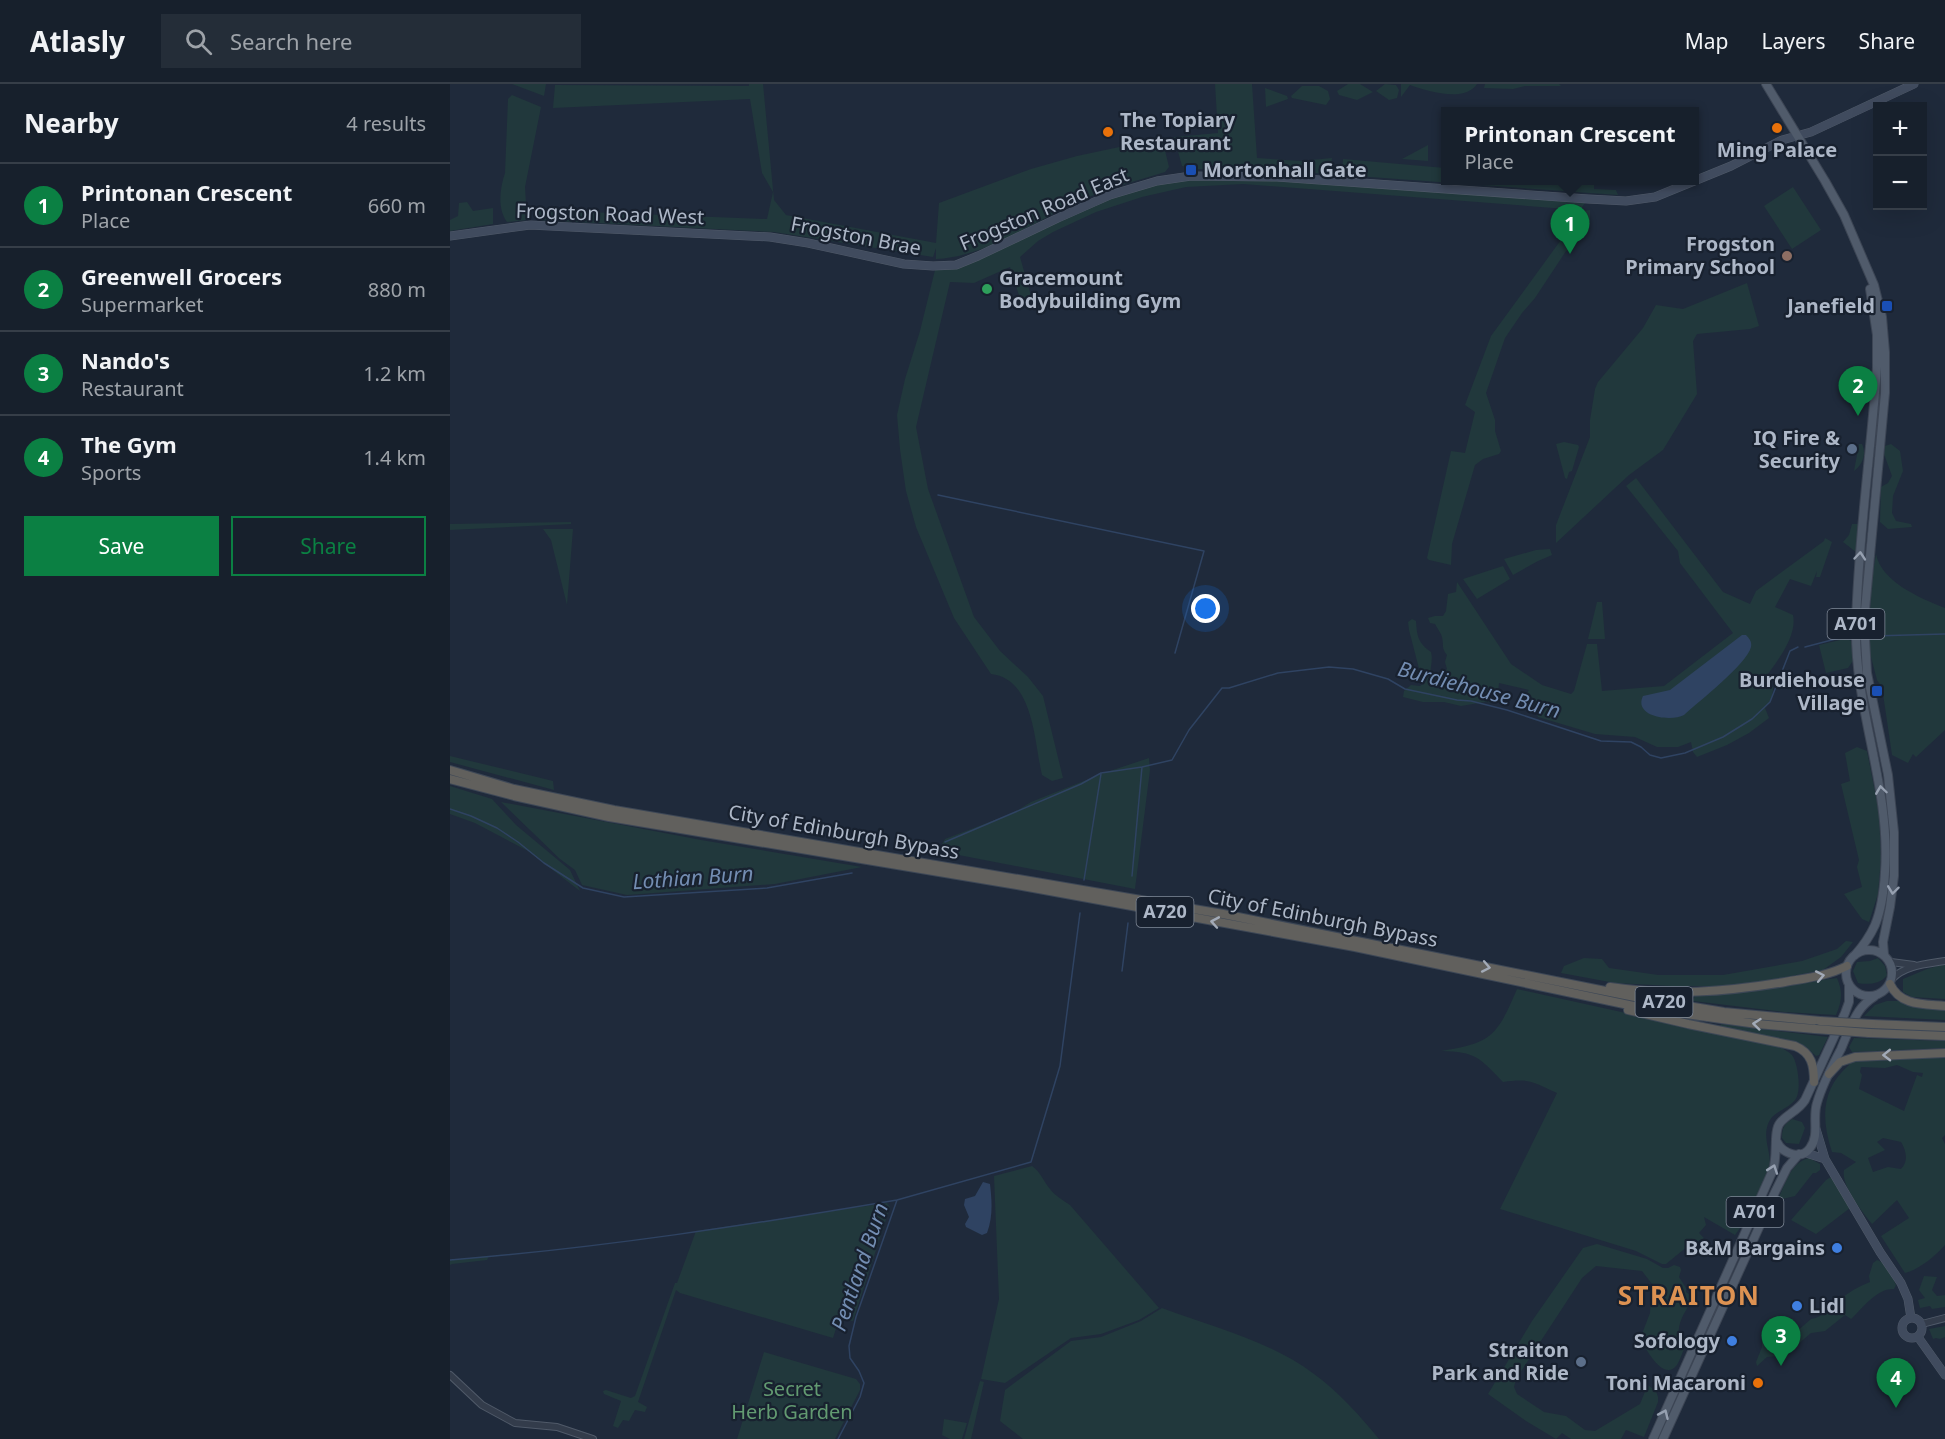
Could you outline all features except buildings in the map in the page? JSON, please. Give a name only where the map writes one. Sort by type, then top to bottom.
[{"type":"highway","name":"City of Edinburgh Bypass","points":[[450,770],[514,789],[614,810],[1223,914],[1692,1007],[1945,1036]]},
{"type":"highway","name":"City of Edinburgh Bypass","points":[[450,779],[514,796],[609,816],[1017,885],[1355,947],[1677,1013],[1756,1024],[1815,1029],[1945,1027]]},
{"type":"highway","points":[[1509,972],[1614,988],[1697,993],[1742,989],[1822,976],[1847,966]]},
{"type":"highway","points":[[1478,974],[1688,1024],[1796,1046],[1806,1052],[1812,1062],[1814,1082]]},
{"type":"highway","points":[[1891,981],[1895,994],[1903,1000],[1945,1006]]},
{"type":"highway","points":[[1829,1074],[1840,1062],[1855,1057],[1945,1053]]},
{"type":"main road","name":"A701","points":[[1766,84],[1837,201],[1867,267],[1877,294],[1881,315],[1886,352],[1885,393],[1864,621],[1867,673],[1888,775],[1894,832],[1893,884],[1883,942],[1884,954]]},
{"type":"main road","name":"Frogston Road East","points":[[1699,180],[1782,140],[1811,132],[1914,84]]},
{"type":"main road","name":"Frogston Road East","points":[[936,266],[965,262],[1110,195],[1157,181],[1180,177],[1226,175],[1277,177],[1636,201],[1671,192],[1687,185]]},
{"type":"main road","name":"Frogston Road West","points":[[450,236],[530,225],[770,237]]},
{"type":"main road","name":"Frogston Brae","points":[[770,237],[904,264],[936,266]]},
{"type":"main road","name":"A701","points":[[1653,1439],[1773,1170],[1776,1158],[1776,1132],[1780,1122],[1801,1106],[1847,1006],[1849,986],[1846,977],[1847,966],[1868,938],[1879,916],[1883,896],[1886,832],[1878,772],[1860,690],[1856,640],[1859,570],[1877,359],[1877,334],[1867,267]]},
{"type":"main road","points":[[1855,955],[1868,950],[1884,954],[1891,962],[1891,981]]},
{"type":"main road","name":"A701","points":[[1664,1439],[1787,1168],[1811,1147],[1816,1128],[1816,1104],[1859,1011],[1875,996],[1883,992],[1891,981]]},
{"type":"main road","points":[[1849,986],[1860,995],[1875,996]]},
{"type":"main road","points":[[1816,1128],[1825,1159],[1901,1283],[1908,1299],[1911,1318]]},
{"type":"main road","points":[[1777,1142],[1779,1147],[1786,1152],[1825,1159]]},
{"type":"main road","points":[[1911,1318],[1917,1319],[1922,1324],[1922,1331],[1918,1337],[1907,1337],[1902,1330],[1905,1321],[1911,1318]]},
{"type":"main road","points":[[1918,1337],[1945,1375]]},
{"type":"street","points":[[1891,981],[1900,972],[1918,965],[1945,961]]},
{"type":"street","points":[[1891,962],[1918,965]]},
{"type":"street","points":[[1922,1324],[1945,1318]]},
{"type":"street","points":[[450,1375],[482,1405],[515,1423],[557,1427],[593,1439]]},
{"type":"green space","points":[[512,84],[546,84],[544,96]]},
{"type":"green space","points":[[749,84],[763,84],[774,200],[786,215],[936,243],[939,203],[1031,169],[1077,156],[1162,138],[1169,167],[1165,172],[1080,201],[988,247],[971,253],[936,259],[936,248],[933,257],[774,232],[537,220],[535,210],[767,219],[773,192],[762,173],[750,99],[553,108],[555,85],[749,86]]},
{"type":"green space","points":[[1215,84],[1252,84],[1257,158],[1301,161],[1332,158],[1330,174],[1246,169],[1195,169],[1182,166],[1174,137],[1218,133]]},
{"type":"green space","points":[[1348,84],[1360,84],[1373,92],[1357,100],[1339,95],[1337,91]]},
{"type":"green space","points":[[1385,84],[1396,85],[1399,90],[1397,98],[1389,100],[1376,91]]},
{"type":"green space","points":[[1401,84],[1477,84],[1471,90],[1455,94],[1445,94],[1410,85],[1401,97]]},
{"type":"green space","points":[[1485,84],[1559,84],[1561,86],[1525,86],[1513,89],[1484,88]]},
{"type":"green space","points":[[1302,86],[1319,86],[1328,91],[1330,99],[1326,105],[1292,98],[1291,96]]},
{"type":"green space","points":[[1265,88],[1287,96],[1288,99],[1266,107]]},
{"type":"green space","points":[[512,95],[541,107],[525,187],[527,220],[507,222],[500,198],[505,173],[508,99]]},
{"type":"green space","points":[[1428,145],[1428,161],[1402,159]]},
{"type":"green space","points":[[1343,159],[1441,168],[1441,182],[1342,175]]},
{"type":"green space","points":[[1226,175],[1588,199],[1580,210],[1243,184],[1186,187],[1142,197],[1096,212],[1038,241],[1020,257],[1031,296],[1022,305],[1010,267],[974,283],[950,282],[916,427],[928,489],[974,617],[1000,651],[1028,677],[1043,696],[1063,778],[1052,781],[1042,775],[1034,729],[1024,699],[1016,687],[1005,678],[991,674],[954,618],[916,527],[906,491],[897,415],[936,266],[946,266],[1058,218],[1157,181]]},
{"type":"green space","points":[[1480,185],[1594,185],[1594,189],[1616,190],[1618,195]]},
{"type":"green space","points":[[1793,187],[1821,230],[1792,249],[1764,206]]},
{"type":"green space","points":[[467,202],[473,211],[493,208],[493,224],[450,231],[450,220],[458,216],[459,203]]},
{"type":"green space","points":[[1590,210],[1590,221],[1572,249],[1566,251],[1505,338],[1486,393],[1495,420],[1495,431],[1501,451],[1475,465],[1452,544],[1451,565],[1429,560],[1427,558],[1451,451],[1465,453],[1475,412],[1465,405],[1491,336],[1582,211]]},
{"type":"green space","points":[[1747,283],[1759,326],[1750,329],[1697,334],[1693,341],[1697,394],[1663,450],[1629,475],[1556,543],[1556,525],[1590,437],[1590,420],[1598,382],[1643,328],[1656,305],[1683,309]]},
{"type":"green space","points":[[1564,442],[1579,447],[1572,471],[1569,472],[1567,479],[1556,444]]},
{"type":"green space","points":[[1859,444],[1862,444],[1864,455],[1854,471]]},
{"type":"green space","points":[[1891,444],[1900,451],[1903,471],[1893,496],[1892,513],[1896,521],[1911,524],[1912,527],[1888,529],[1880,522],[1881,487],[1888,483],[1892,476],[1884,454],[1885,446]]},
{"type":"green space","points":[[1636,478],[1723,592],[1750,604],[1756,591],[1825,538],[1832,542],[1820,577],[1816,577],[1817,571],[1811,586],[1790,579],[1775,607],[1793,615],[1794,624],[1788,642],[1761,684],[1773,687],[1773,693],[1765,708],[1769,718],[1749,733],[1727,745],[1697,757],[1693,752],[1691,742],[1678,747],[1657,747],[1635,737],[1595,734],[1538,717],[1527,693],[1529,690],[1499,683],[1497,703],[1485,702],[1461,706],[1444,702],[1423,702],[1403,697],[1404,691],[1411,685],[1423,684],[1409,630],[1408,622],[1412,619],[1416,621],[1421,642],[1431,652],[1432,685],[1440,684],[1447,669],[1445,662],[1447,655],[1443,648],[1441,634],[1428,618],[1443,616],[1446,611],[1448,594],[1456,592],[1457,582],[1511,664],[1542,685],[1571,694],[1574,691],[1587,644],[1597,644],[1602,691],[1664,686],[1733,633],[1680,563],[1678,551],[1626,486]]},
{"type":"green space","points":[[571,522],[571,524],[450,530],[450,524]]},
{"type":"green space","points":[[1852,524],[1858,524],[1856,552],[1843,542],[1849,535]]},
{"type":"green space","points":[[543,529],[573,529],[567,605],[551,540]]},
{"type":"green space","points":[[1550,549],[1552,555],[1513,575],[1504,559],[1536,550]]},
{"type":"green space","points":[[1876,554],[1879,564],[1894,581],[1925,600],[1945,608],[1945,730],[1916,757],[1913,754],[1908,763],[1892,755],[1882,687],[1877,680],[1870,653],[1872,578]]},
{"type":"green space","points":[[1503,566],[1510,579],[1477,599],[1463,579]]},
{"type":"green space","points":[[1597,602],[1602,602],[1605,639],[1588,639]]},
{"type":"green space","points":[[1844,639],[1853,641],[1854,659],[1848,668],[1826,673],[1819,645]]},
{"type":"green space","points":[[1857,747],[1867,751],[1879,812],[1881,858],[1878,894],[1869,922],[1862,919],[1844,894],[1862,887],[1857,867],[1859,860],[1841,784],[1850,781],[1845,753]]},
{"type":"green space","points":[[450,756],[553,781],[554,790],[450,762]]},
{"type":"green space","points":[[1149,758],[1150,770],[1135,889],[938,851],[945,839],[1013,813],[1031,802],[1104,773]]},
{"type":"green space","points":[[450,786],[492,799],[516,825],[570,870],[580,891],[528,851],[475,823],[450,814]]},
{"type":"green space","points":[[501,802],[701,840],[862,867],[775,884],[627,895],[582,885],[575,870],[560,859]]},
{"type":"green space","points":[[1846,941],[1853,942],[1841,957],[1823,970],[1721,986],[1615,983],[1561,973],[1564,966],[1584,958],[1602,959],[1609,968],[1658,975],[1723,975],[1802,961],[1837,949]]},
{"type":"green space","points":[[1878,958],[1885,966],[1887,975],[1874,983],[1858,983],[1853,971],[1857,962]]},
{"type":"green space","points":[[1945,964],[1945,999],[1912,997],[1903,992],[1903,979]]},
{"type":"green space","points":[[1837,978],[1841,996],[1836,1015],[1784,1012],[1693,1001],[1695,995],[1723,994]]},
{"type":"green space","points":[[1517,989],[1780,1047],[1792,1055],[1798,1078],[1797,1096],[1792,1103],[1773,1116],[1768,1124],[1766,1136],[1770,1159],[1769,1170],[1745,1221],[1735,1235],[1704,1217],[1706,1225],[1699,1233],[1704,1238],[1688,1246],[1666,1264],[1662,1264],[1636,1251],[1500,1209],[1557,1093],[1531,1082],[1519,1080],[1503,1082],[1482,1061],[1470,1055],[1441,1051],[1472,1045],[1491,1035],[1504,1017]]},
{"type":"green space","points":[[1887,1001],[1945,1008],[1945,1020],[1864,1016],[1875,1005]]},
{"type":"green space","points":[[1721,1024],[1828,1037],[1819,1055],[1816,1056],[1805,1046],[1796,1042],[1720,1028]]},
{"type":"green space","points":[[1854,1038],[1945,1041],[1945,1048],[1852,1052],[1849,1047]]},
{"type":"green space","points":[[1945,1055],[1945,1135],[1942,1138],[1945,1144],[1945,1245],[1916,1269],[1905,1273],[1881,1236],[1909,1218],[1897,1200],[1872,1224],[1853,1198],[1844,1176],[1844,1170],[1856,1162],[1841,1153],[1832,1152],[1828,1140],[1825,1116],[1828,1094],[1849,1062],[1864,1058]],"holes":[[[1897,1065],[1913,1072],[1923,1073],[1922,1077],[1917,1075],[1904,1111],[1859,1089],[1861,1067],[1885,1068]],[[1883,1138],[1901,1142],[1906,1156],[1901,1169],[1888,1167],[1873,1172],[1868,1158],[1885,1150],[1877,1142]]]},
{"type":"green space","points":[[1792,1119],[1802,1122],[1805,1128],[1799,1144],[1786,1143],[1782,1138],[1784,1127]]},
{"type":"green space","points":[[1809,1158],[1820,1164],[1820,1170],[1813,1173],[1795,1196],[1778,1200],[1793,1169],[1797,1164]]},
{"type":"green space","points":[[1032,1166],[1052,1191],[1070,1205],[1159,1308],[1139,1320],[1101,1334],[1071,1338],[1005,1383],[981,1379],[999,1299],[994,1176]]},
{"type":"green space","points":[[1831,1177],[1850,1208],[1816,1234],[1791,1220]]},
{"type":"green space","points":[[887,1203],[890,1207],[853,1321],[839,1319],[833,1338],[676,1290],[638,1402],[647,1407],[645,1412],[635,1410],[629,1421],[623,1420],[618,1428],[613,1426],[621,1401],[604,1394],[603,1391],[631,1398],[635,1396],[696,1231]]},
{"type":"green space","points":[[1597,1244],[1647,1259],[1663,1268],[1674,1265],[1680,1267],[1679,1277],[1686,1292],[1693,1297],[1679,1328],[1679,1334],[1685,1347],[1677,1365],[1666,1370],[1661,1367],[1640,1339],[1650,1313],[1652,1284],[1642,1271],[1596,1266],[1582,1278],[1516,1379],[1514,1387],[1517,1394],[1544,1412],[1566,1416],[1585,1430],[1595,1431],[1640,1404],[1646,1389],[1641,1380],[1656,1391],[1658,1402],[1644,1437],[1626,1430],[1621,1439],[1571,1439],[1562,1433],[1556,1439],[1488,1394],[1532,1321],[1583,1248]]},
{"type":"green space","points":[[489,1256],[487,1260],[450,1265],[450,1260]]},
{"type":"green space","points":[[1877,1260],[1889,1270],[1896,1285],[1894,1289],[1876,1295],[1851,1319],[1845,1315],[1825,1331],[1811,1333],[1790,1351],[1785,1351],[1779,1356],[1767,1357],[1757,1366],[1762,1339],[1767,1336],[1771,1337],[1773,1343],[1787,1340],[1811,1319],[1823,1314],[1858,1287],[1870,1282],[1869,1276],[1873,1263]]},
{"type":"green space","points":[[1924,1276],[1937,1277],[1932,1290],[1937,1296],[1945,1295],[1945,1307],[1920,1308],[1918,1300],[1925,1298],[1919,1290]]},
{"type":"green space","points":[[1162,1308],[1241,1336],[1297,1362],[1341,1396],[1379,1439],[1023,1439],[1000,1421],[1005,1390],[1071,1341],[1101,1337],[1141,1321]]},
{"type":"green space","points":[[1945,1326],[1945,1337],[1933,1339],[1929,1329]]},
{"type":"green space","name":"Secret Herb Garden","points":[[764,1352],[856,1379],[860,1384],[860,1390],[835,1439],[737,1439]]},
{"type":"green space","points":[[980,1381],[984,1382],[971,1439],[964,1439]]},
{"type":"green space","points":[[944,1419],[967,1423],[962,1439],[950,1439],[942,1435]]},
{"type":"water","points":[[1742,635],[1746,635],[1751,642],[1748,654],[1732,673],[1684,715],[1663,718],[1643,709],[1641,703],[1643,696],[1670,690]]},
{"type":"water","points":[[983,1182],[990,1184],[992,1209],[987,1233],[982,1235],[966,1227],[965,1224],[969,1217],[964,1205],[965,1199],[975,1196]]},
{"type":"waterway","points":[[938,495],[1204,551],[1175,653]]},
{"type":"waterway","name":"Burdiehouse Burn","points":[[1872,636],[1945,634]]},
{"type":"waterway","name":"Burdiehouse Burn","points":[[1805,647],[1843,637]]},
{"type":"waterway","name":"Burdiehouse Burn","points":[[945,842],[1081,784],[1101,773],[1172,760],[1189,730],[1222,688],[1229,688],[1278,673],[1329,667],[1353,669],[1388,679],[1405,689],[1507,710],[1601,741],[1631,742],[1650,755],[1661,758],[1685,753],[1723,737],[1752,719],[1770,702],[1790,651],[1798,647]]},
{"type":"waterway","points":[[1132,876],[1142,767]]},
{"type":"waterway","name":"Pentland Burn","points":[[1084,880],[1101,774]]},
{"type":"waterway","name":"Lothian Burn","points":[[450,809],[497,828],[544,863],[583,888],[624,897],[767,888],[852,873]]},
{"type":"waterway","name":"Pentland Burn","points":[[838,1439],[860,1397],[864,1383],[850,1358],[849,1346],[856,1317],[897,1200],[1031,1162],[1060,1066],[1080,913]]},
{"type":"waterway","points":[[1122,971],[1128,923]]},
{"type":"waterway","points":[[450,1260],[674,1235],[897,1200]]},
{"type":"place","name":"Ming Palace","points":[[1777,128]]},
{"type":"place","name":"The Topiary Restaurant","points":[[1108,132]]},
{"type":"place","name":"Mortonhall Gate","points":[[1191,170]]},
{"type":"place","name":"Printonan Crescent","points":[[1570,254]]},
{"type":"place","name":"Frogston Primary School","points":[[1787,256]]},
{"type":"place","name":"Gracemount Bodybuilding Gym","points":[[987,289]]},
{"type":"place","name":"Janefield","points":[[1887,306]]},
{"type":"place","name":"Greenwell Grocers","points":[[1858,416]]},
{"type":"place","name":"IQ Fire & Security","points":[[1852,449]]},
{"type":"place","name":"Burdiehouse Village","points":[[1877,691]]},
{"type":"place","name":"B&M Bargains","points":[[1837,1248]]},
{"type":"place","name":"Lidl","points":[[1797,1306]]},
{"type":"place","name":"Sofology","points":[[1732,1341]]},
{"type":"place","name":"Straiton Park and Ride","points":[[1581,1362]]},
{"type":"place","name":"Nando's","points":[[1781,1366]]},
{"type":"place","name":"Toni Macaroni","points":[[1758,1383]]},
{"type":"place","name":"The Gym","points":[[1896,1408]]},
{"type":"district","name":"STRAITON","points":[[1689,1296]]}]
